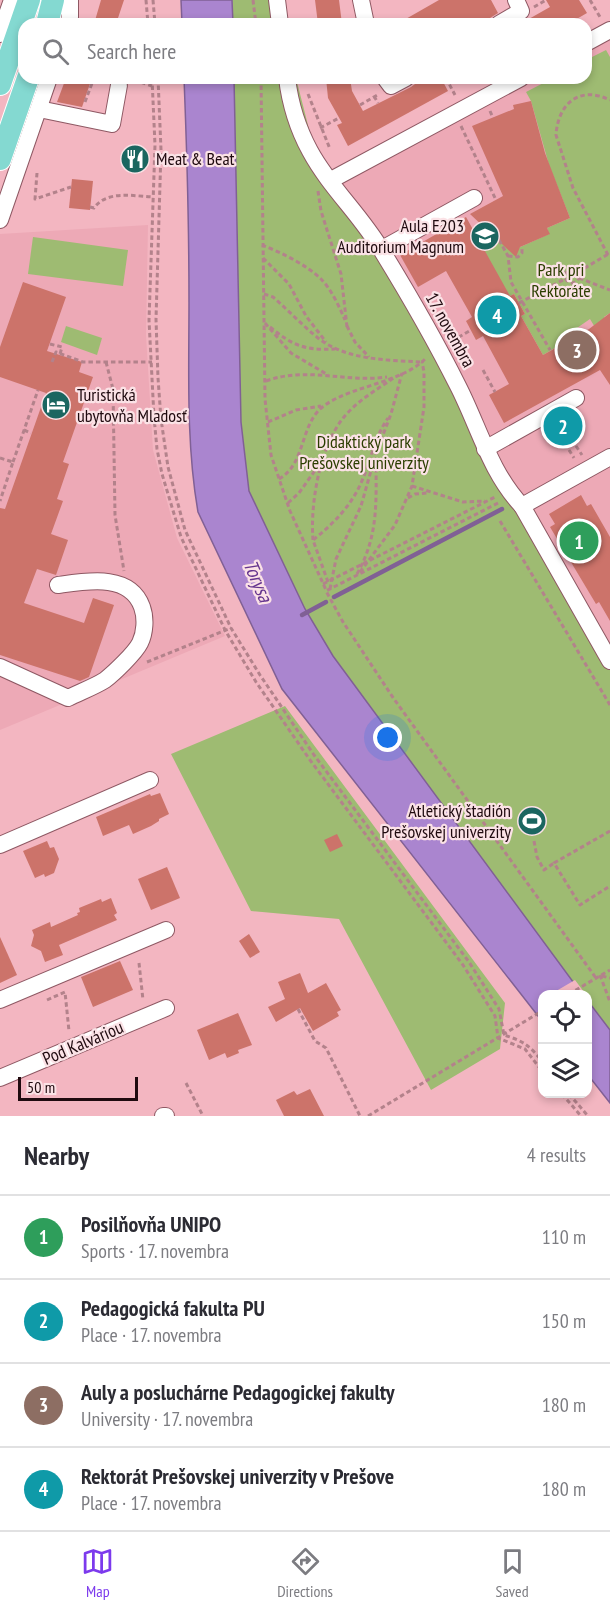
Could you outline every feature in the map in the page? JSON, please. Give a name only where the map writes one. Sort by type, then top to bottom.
[{"type":"main road","points":[[23,18],[29,0]]},
{"type":"main road","points":[[48,18],[53,0]]},
{"type":"main road","points":[[0,84],[18,32]]},
{"type":"main road","points":[[0,159],[26,84]]},
{"type":"street","points":[[0,34],[12,0]]},
{"type":"street","points":[[70,0],[70,18]]},
{"type":"street","points":[[277,0],[279,18]]},
{"type":"street","points":[[361,0],[365,18]]},
{"type":"street","points":[[509,18],[521,11],[516,0]]},
{"type":"street","points":[[592,40],[610,30]]},
{"type":"street","points":[[0,220],[47,84]]},
{"type":"street","points":[[39,109],[112,124],[125,84]]},
{"type":"street","name":"17. novembra","points":[[288,84],[297,119],[310,150],[336,190],[365,223],[382,249],[458,385],[485,449],[610,661]]},
{"type":"street","points":[[327,176],[496,84]]},
{"type":"street","points":[[382,249],[474,198]]},
{"type":"street","points":[[485,449],[576,398]]},
{"type":"street","points":[[514,498],[610,458]]},
{"type":"street","points":[[0,667],[68,699],[105,680],[139,644],[144,627],[144,614],[136,594],[129,588],[108,582],[58,585]]},
{"type":"street","points":[[0,845],[150,780]]},
{"type":"street","points":[[0,1000],[166,930]]},
{"type":"street","name":"Pod Kalváriou","points":[[0,1078],[166,1008]]},
{"type":"path","points":[[146,0],[148,18]]},
{"type":"path","points":[[153,0],[154,18]]},
{"type":"path","points":[[253,0],[255,18]]},
{"type":"path","points":[[84,106],[92,84]]},
{"type":"path","points":[[136,84],[152,87],[155,146],[149,320],[155,428],[162,474],[181,537],[225,630],[256,682],[310,760],[463,965],[495,1016],[498,1038]]},
{"type":"path","points":[[158,84],[161,150],[156,319],[161,419],[168,467],[185,530],[231,628],[260,675],[314,755],[468,962],[499,1009],[504,1035]]},
{"type":"path","points":[[261,84],[265,382],[271,455],[288,503],[323,584],[343,622],[394,699],[597,977],[610,1002]]},
{"type":"path","points":[[360,105],[375,96],[386,84]]},
{"type":"path","points":[[448,84],[496,200]]},
{"type":"path","points":[[306,89],[332,155]]},
{"type":"path","points":[[578,272],[609,254],[573,188],[556,135],[557,126],[562,111],[573,99],[586,94],[610,100]]},
{"type":"path","points":[[375,96],[378,103]]},
{"type":"path","points":[[320,128],[339,118]]},
{"type":"path","points":[[37,173],[34,199],[71,187]]},
{"type":"path","points":[[327,176],[318,181],[318,199],[341,274],[347,327]]},
{"type":"path","points":[[90,207],[94,208],[100,200],[118,195],[153,197]]},
{"type":"path","points":[[499,240],[508,256],[511,282],[520,302],[550,350]]},
{"type":"path","points":[[262,245],[290,258],[321,279],[338,304],[355,342],[370,359]]},
{"type":"path","points":[[508,256],[518,257],[522,253],[522,247]]},
{"type":"path","points":[[263,258],[289,284],[306,316],[327,343]]},
{"type":"path","points":[[565,279],[565,272],[568,269],[576,269],[579,278]]},
{"type":"path","points":[[565,279],[571,283],[579,278]]},
{"type":"path","points":[[579,278],[610,290]]},
{"type":"path","points":[[520,302],[565,279]]},
{"type":"path","points":[[263,294],[273,297],[320,339],[338,348],[370,359],[422,362]]},
{"type":"path","points":[[264,322],[300,347],[317,350],[338,348]]},
{"type":"path","points":[[264,322],[291,353],[330,375]]},
{"type":"path","points":[[438,350],[471,330]]},
{"type":"path","points":[[50,344],[62,347],[60,354]]},
{"type":"path","points":[[52,362],[56,352],[83,362],[152,362]]},
{"type":"path","points":[[106,362],[113,389],[115,515],[129,588]]},
{"type":"path","points":[[330,581],[313,540],[314,510],[322,460],[327,445],[345,415],[360,401],[422,362]]},
{"type":"path","points":[[357,575],[395,525],[412,486],[424,407],[422,362]]},
{"type":"path","points":[[483,370],[495,392]]},
{"type":"path","points":[[268,422],[296,410],[323,406],[402,373]]},
{"type":"path","points":[[328,590],[336,559],[361,506],[402,373]]},
{"type":"path","points":[[265,382],[299,374],[368,379],[394,376]]},
{"type":"path","points":[[0,501],[38,390]]},
{"type":"path","points":[[279,479],[293,467],[314,416],[323,406]]},
{"type":"path","points":[[362,481],[380,430],[391,414]]},
{"type":"path","points":[[24,430],[31,433]]},
{"type":"path","points":[[576,446],[583,456]]},
{"type":"path","points":[[569,450],[576,460]]},
{"type":"path","points":[[313,540],[338,519],[357,492],[376,453]]},
{"type":"path","points":[[357,575],[369,549],[375,525],[376,453]]},
{"type":"path","points":[[0,458],[13,462]]},
{"type":"path","points":[[288,503],[299,493],[322,460]]},
{"type":"path","points":[[412,486],[463,502],[514,498]]},
{"type":"path","points":[[407,498],[415,494],[432,492]]},
{"type":"path","points":[[328,590],[514,498]]},
{"type":"path","points":[[323,584],[490,500]]},
{"type":"path","points":[[500,521],[610,705]]},
{"type":"path","points":[[138,666],[231,628]]},
{"type":"path","points":[[534,841],[537,857],[544,870],[610,831]]},
{"type":"path","points":[[554,863],[580,905],[610,886]]},
{"type":"path","points":[[139,963],[144,1017]]},
{"type":"path","points":[[576,990],[610,970]]},
{"type":"path","points":[[597,977],[610,978]]},
{"type":"path","points":[[47,1000],[65,992],[70,1048]]},
{"type":"path","points":[[298,1009],[315,1041],[326,1048],[360,1116]]},
{"type":"path","points":[[368,1116],[538,1014]]},
{"type":"path","points":[[504,1035],[523,1041],[538,1055]]},
{"type":"path","points":[[498,1038],[525,1049],[538,1065]]},
{"type":"path","points":[[186,1083],[203,1116]]},
{"type":"path","points":[[565,1098],[580,1116]]},
{"type":"path","points":[[572,1098],[588,1116]]},
{"type":"shaded area","points":[[610,22],[610,665],[329,184],[503,84],[592,84],[592,32]]},
{"type":"shaded area","points":[[148,225],[146,335],[153,450],[177,538],[225,636],[0,730],[0,234]]},
{"type":"green space","points":[[232,0],[278,0],[282,18],[233,18]]},
{"type":"green space","name":"Park pri Rektoráte","points":[[606,50],[610,57],[610,313],[604,317],[606,321],[596,329],[590,319],[574,330],[577,335],[543,355],[521,316],[525,314],[514,294],[510,296],[479,252],[505,238],[517,253],[518,248],[549,234],[547,228],[570,218],[549,165],[531,101],[526,92],[541,84],[592,84],[592,57]]},
{"type":"green space","name":"Didaktický park Prešovskej univerzity","points":[[234,84],[298,84],[310,133],[329,184],[351,202],[525,507],[610,665],[610,1030],[592,1006],[592,990],[579,990],[569,978],[333,656],[305,609],[249,491],[241,422]]},
{"type":"green space","points":[[33,237],[128,250],[123,286],[28,274]]},
{"type":"green space","points":[[66,326],[102,338],[97,355],[61,342]]},
{"type":"green space","points":[[285,706],[505,1003],[500,1049],[431,1090],[339,919],[251,911],[171,754]]},
{"type":"water","points":[[181,0],[232,0],[233,18],[182,18]]},
{"type":"water","name":"Torysa","points":[[184,84],[234,84],[241,422],[249,491],[305,609],[333,656],[579,990],[538,990],[538,1016],[282,689],[198,512],[189,407],[189,246]]},
{"type":"water","points":[[592,1006],[610,1030],[610,1103],[592,1080]]},
{"type":"pier","points":[[575,980],[582,990],[558,990]]},
{"type":"building","points":[[101,0],[124,0],[118,18],[96,18]]},
{"type":"building","points":[[315,0],[339,0],[341,18],[317,18]]},
{"type":"building","points":[[439,0],[491,0],[498,13],[490,18],[408,18]]},
{"type":"building","points":[[546,0],[579,0],[587,13],[578,18],[531,18],[550,7]]},
{"type":"building","points":[[64,84],[90,84],[82,107],[57,102]]},
{"type":"building","points":[[327,84],[351,84],[352,91],[363,111],[415,84],[444,84],[448,91],[348,146],[337,125],[342,123],[328,98]]},
{"type":"building","points":[[531,101],[545,153],[570,218],[547,228],[550,234],[520,247],[516,257],[470,214],[503,196],[472,126],[514,109],[513,105]]},
{"type":"building","points":[[72,179],[93,181],[90,210],[69,208]]},
{"type":"building","points":[[466,217],[510,296],[514,294],[525,314],[521,316],[543,355],[589,329],[610,313],[610,385],[600,370],[504,423],[489,395],[509,384],[483,336],[476,340],[466,321],[472,317],[446,271],[418,287],[400,255]]},
{"type":"building","points":[[23,282],[66,297],[47,351],[82,362],[79,372],[93,377],[63,462],[69,464],[57,499],[63,501],[51,534],[68,540],[56,575],[37,569],[24,603],[84,623],[93,598],[114,605],[89,677],[80,681],[0,655],[0,508],[5,509],[46,393],[0,377],[0,347]]},
{"type":"building","points":[[581,495],[587,506],[591,504],[610,537],[610,621],[599,602],[596,604],[550,527],[555,524],[549,514]]},
{"type":"building","points":[[160,793],[169,814],[133,834],[129,825],[103,836],[96,817],[150,794],[151,796]]},
{"type":"building","points":[[337,834],[343,846],[330,852],[324,840]]},
{"type":"building","points":[[47,841],[50,848],[54,847],[59,859],[54,873],[35,878],[23,851]]},
{"type":"building","points":[[167,867],[180,898],[151,910],[138,879]]},
{"type":"building","points":[[111,898],[117,913],[114,915],[117,920],[59,945],[63,955],[45,962],[41,951],[31,946],[34,935],[32,930],[50,922],[51,927],[78,915],[79,908],[101,899],[102,902]]},
{"type":"building","points":[[249,934],[260,952],[250,958],[239,941]]},
{"type":"building","points":[[0,937],[17,975],[0,983]]},
{"type":"building","points":[[120,961],[133,990],[93,1007],[81,977]]},
{"type":"building","points":[[300,973],[308,993],[326,983],[341,1010],[337,1012],[339,1016],[313,1031],[300,1008],[276,1022],[268,1007],[285,999],[278,982]]},
{"type":"building","points":[[238,1013],[252,1045],[238,1050],[239,1053],[227,1058],[225,1053],[209,1060],[197,1030]]},
{"type":"building","points":[[310,1089],[324,1116],[284,1116],[276,1100],[294,1091],[297,1095]]},
{"type":"waterway","points":[[334,597],[502,509]]},
{"type":"waterway","points":[[302,615],[326,602]]},
{"type":"place","name":"Meat & Beat","points":[[135,159]]},
{"type":"place","name":"Aula E203 Auditorium Magnum","points":[[485,236]]},
{"type":"place","name":"Rektorát Prešovskej univerzity v Prešove","points":[[497,315]]},
{"type":"place","name":"Auly a posluchárne Pedagogickej fakulty","points":[[577,350]]},
{"type":"place","name":"Turistická ubytovňa Mladosť","points":[[56,405]]},
{"type":"place","name":"Pedagogická fakulta PU","points":[[563,426]]},
{"type":"place","name":"Posilňovňa UNIPO","points":[[579,541]]},
{"type":"place","name":"Atletický štadión Prešovskej univerzity","points":[[532,821]]}]
